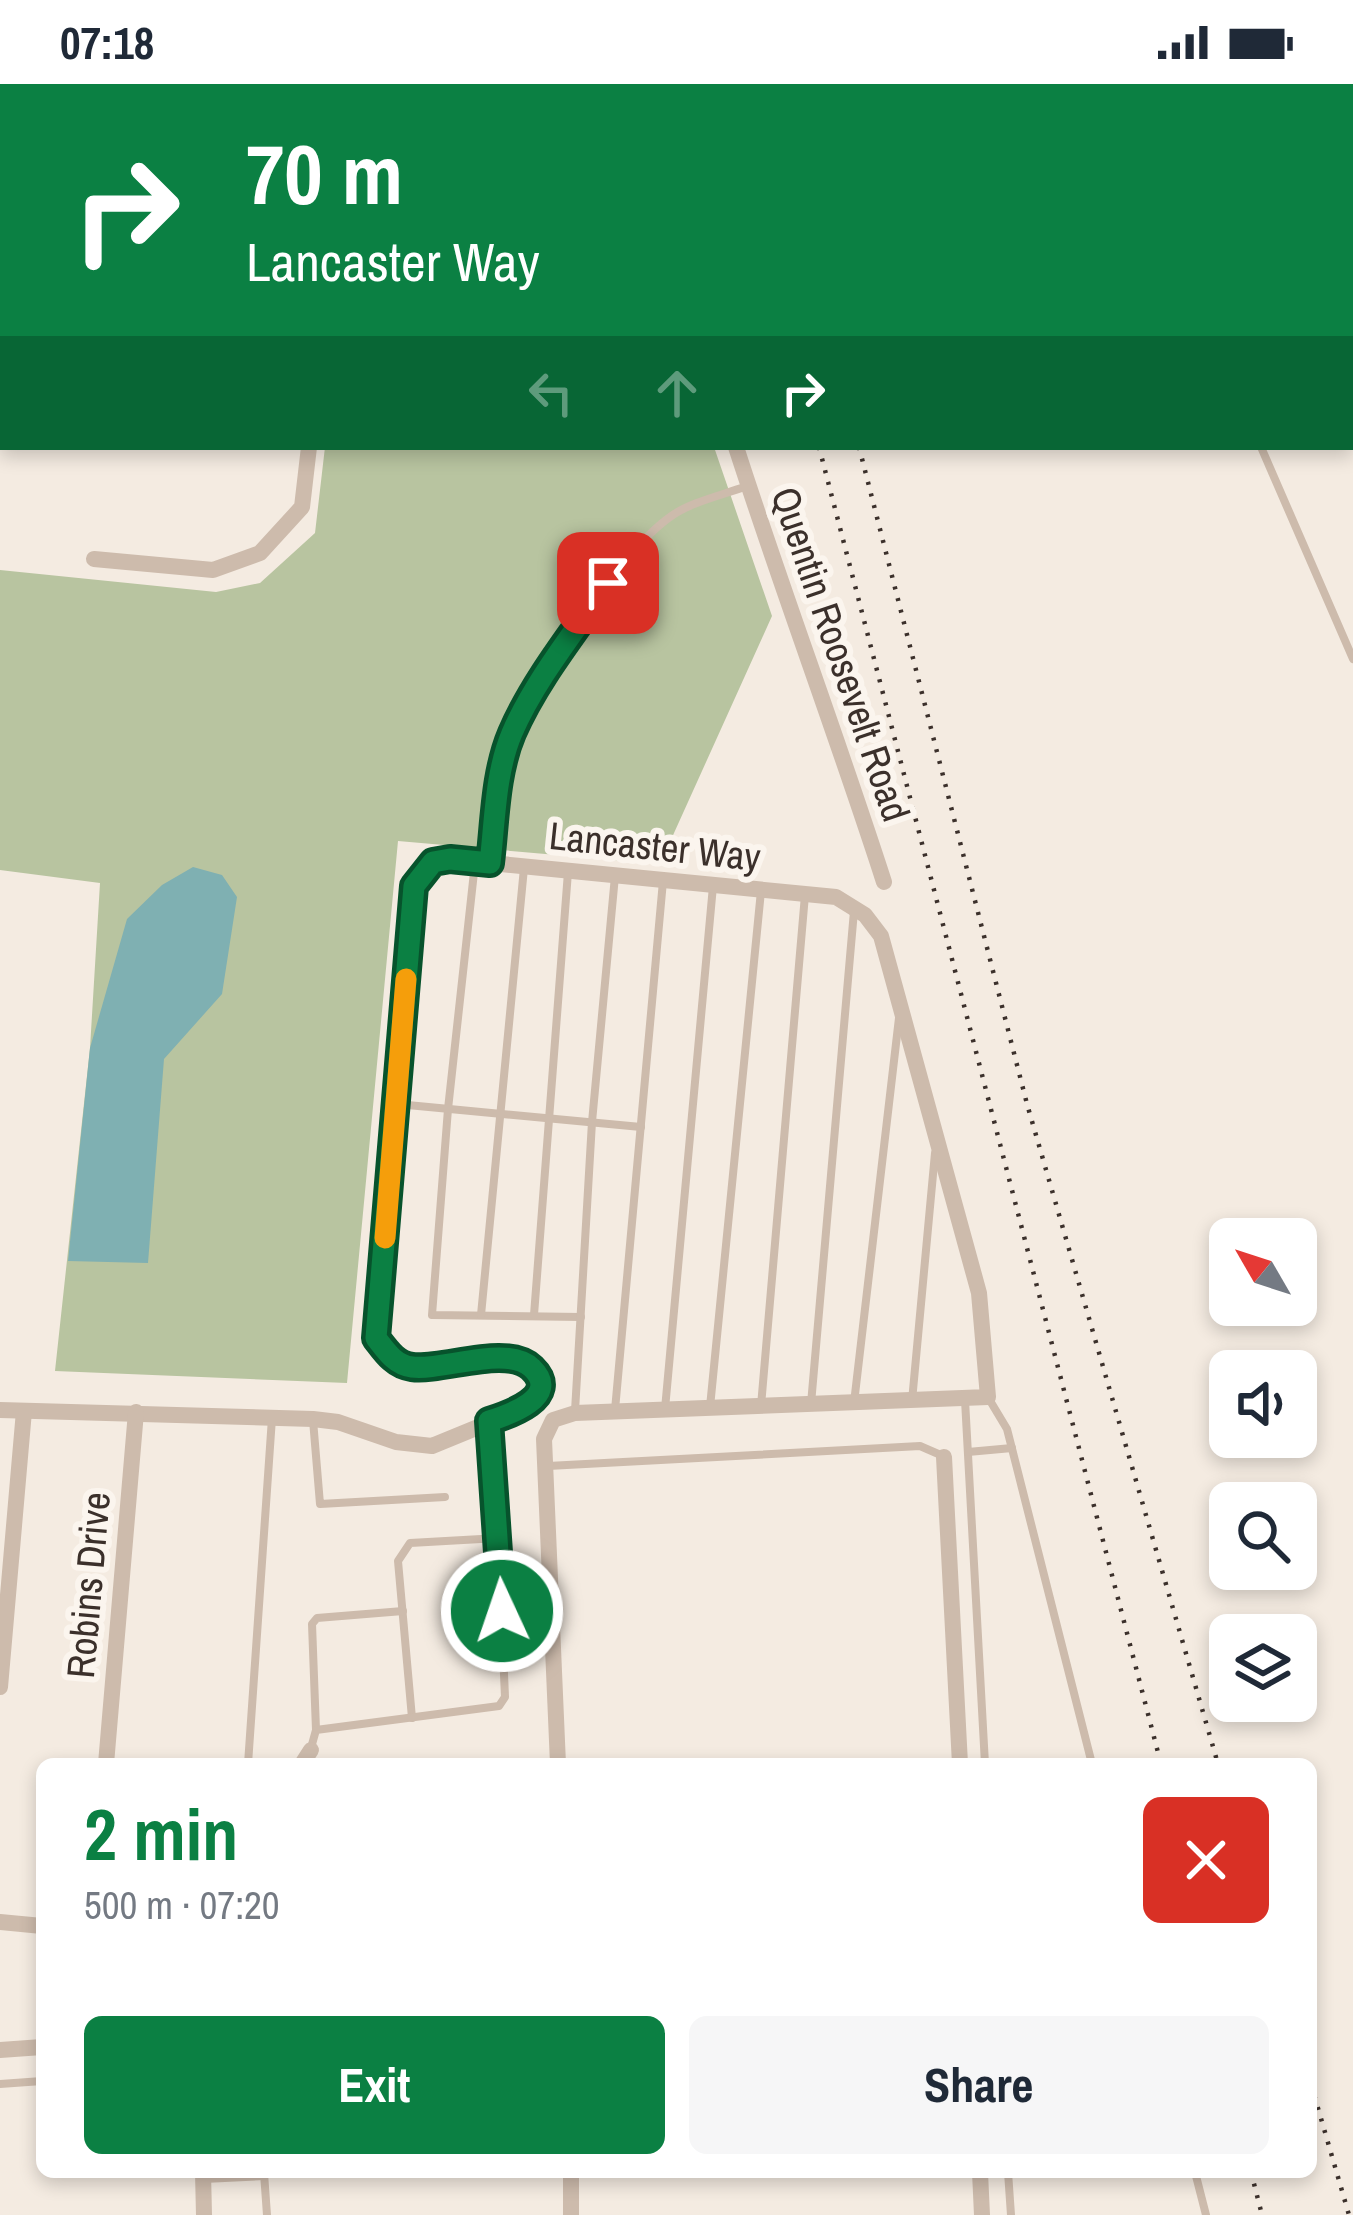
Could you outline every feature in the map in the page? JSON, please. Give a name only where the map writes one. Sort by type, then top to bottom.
[{"type":"street","points":[[94,559],[213,570],[260,553],[302,506],[309,450]]},
{"type":"street","name":"Quentin Roosevelt Road","points":[[737,450],[884,882]]},
{"type":"street","name":"Lancaster Way","points":[[489,1421],[527,1407],[537,1394],[538,1379],[532,1367],[512,1358],[411,1367],[394,1360],[376,1338],[414,886],[433,862],[482,862],[805,893],[836,897],[854,908]]},
{"type":"street","points":[[558,1758],[544,1439],[553,1420],[575,1413],[988,1397],[979,1293],[937,1138],[881,936],[854,908]]},
{"type":"street","points":[[0,1410],[313,1419],[338,1422],[397,1442],[432,1446],[489,1421]]},
{"type":"street","points":[[0,1688],[24,1411]]},
{"type":"street","name":"Robins Drive","points":[[107,1758],[136,1412]]},
{"type":"street","points":[[944,1457],[960,1758]]},
{"type":"street","points":[[0,1922],[36,1925]]},
{"type":"street","points":[[0,2050],[36,2047]]},
{"type":"street","points":[[203,2178],[205,2215]]},
{"type":"street","points":[[571,2178],[572,2215]]},
{"type":"street","points":[[980,2178],[982,2215]]},
{"type":"lane","points":[[1262,450],[1353,659]]},
{"type":"lane","points":[[581,1317],[432,1316],[448,1109],[482,862],[511,735],[537,687],[640,544],[672,514],[748,485]]},
{"type":"lane","points":[[481,1315],[525,866]]},
{"type":"lane","points":[[534,1315],[568,870]]},
{"type":"lane","points":[[575,1413],[592,1122],[616,875]]},
{"type":"lane","points":[[615,1412],[663,880]]},
{"type":"lane","points":[[665,1410],[714,885]]},
{"type":"lane","points":[[710,1408],[761,889]]},
{"type":"lane","points":[[761,1407],[805,893]]},
{"type":"lane","points":[[811,1406],[854,908]]},
{"type":"lane","points":[[854,1404],[900,1005]]},
{"type":"lane","points":[[396,1104],[641,1127]]},
{"type":"lane","points":[[911,1402],[937,1138]]},
{"type":"lane","points":[[988,1397],[1007,1429],[1090,1758]]},
{"type":"lane","points":[[965,1399],[985,1758]]},
{"type":"lane","points":[[248,1758],[272,1418]]},
{"type":"lane","points":[[313,1419],[320,1504],[445,1497]]},
{"type":"lane","points":[[316,1730],[499,1706],[505,1697],[489,1421]]},
{"type":"lane","points":[[545,1467],[920,1446],[944,1457]]},
{"type":"lane","points":[[968,1453],[1012,1448]]},
{"type":"lane","points":[[412,1718],[398,1561],[410,1543],[499,1538]]},
{"type":"lane","points":[[306,1757],[316,1730],[312,1624],[317,1618],[403,1611]]},
{"type":"lane","points":[[0,2084],[36,2081]]},
{"type":"lane","points":[[264,2178],[267,2215]]},
{"type":"lane","points":[[1008,2178],[1011,2215]]},
{"type":"lane","points":[[1197,2178],[1206,2215]]},
{"type":"green space","points":[[325,450],[715,450],[772,616],[660,864],[398,841],[347,1383],[55,1371],[90,1048],[100,883],[0,870],[0,570],[216,592],[260,583],[315,533]]},
{"type":"water","points":[[193,867],[222,875],[237,897],[222,994],[164,1059],[148,1263],[68,1261],[90,1048],[127,919],[162,885]]},
{"type":"railway","points":[[820,450],[1159,1758]]},
{"type":"railway","points":[[860,450],[1027,1104],[1216,1758]]},
{"type":"railway","points":[[1317,2105],[1349,2215]]},
{"type":"railway","points":[[1253,2178],[1262,2215]]},
{"type":"slow traffic","points":[[385,1238],[406,979]]},
{"type":"route","points":[[502,1611],[489,1421],[527,1407],[537,1394],[538,1379],[532,1367],[512,1358],[411,1367],[394,1360],[376,1338],[414,886],[433,862],[490,863],[500,776],[511,735],[537,687],[608,583]]}]
